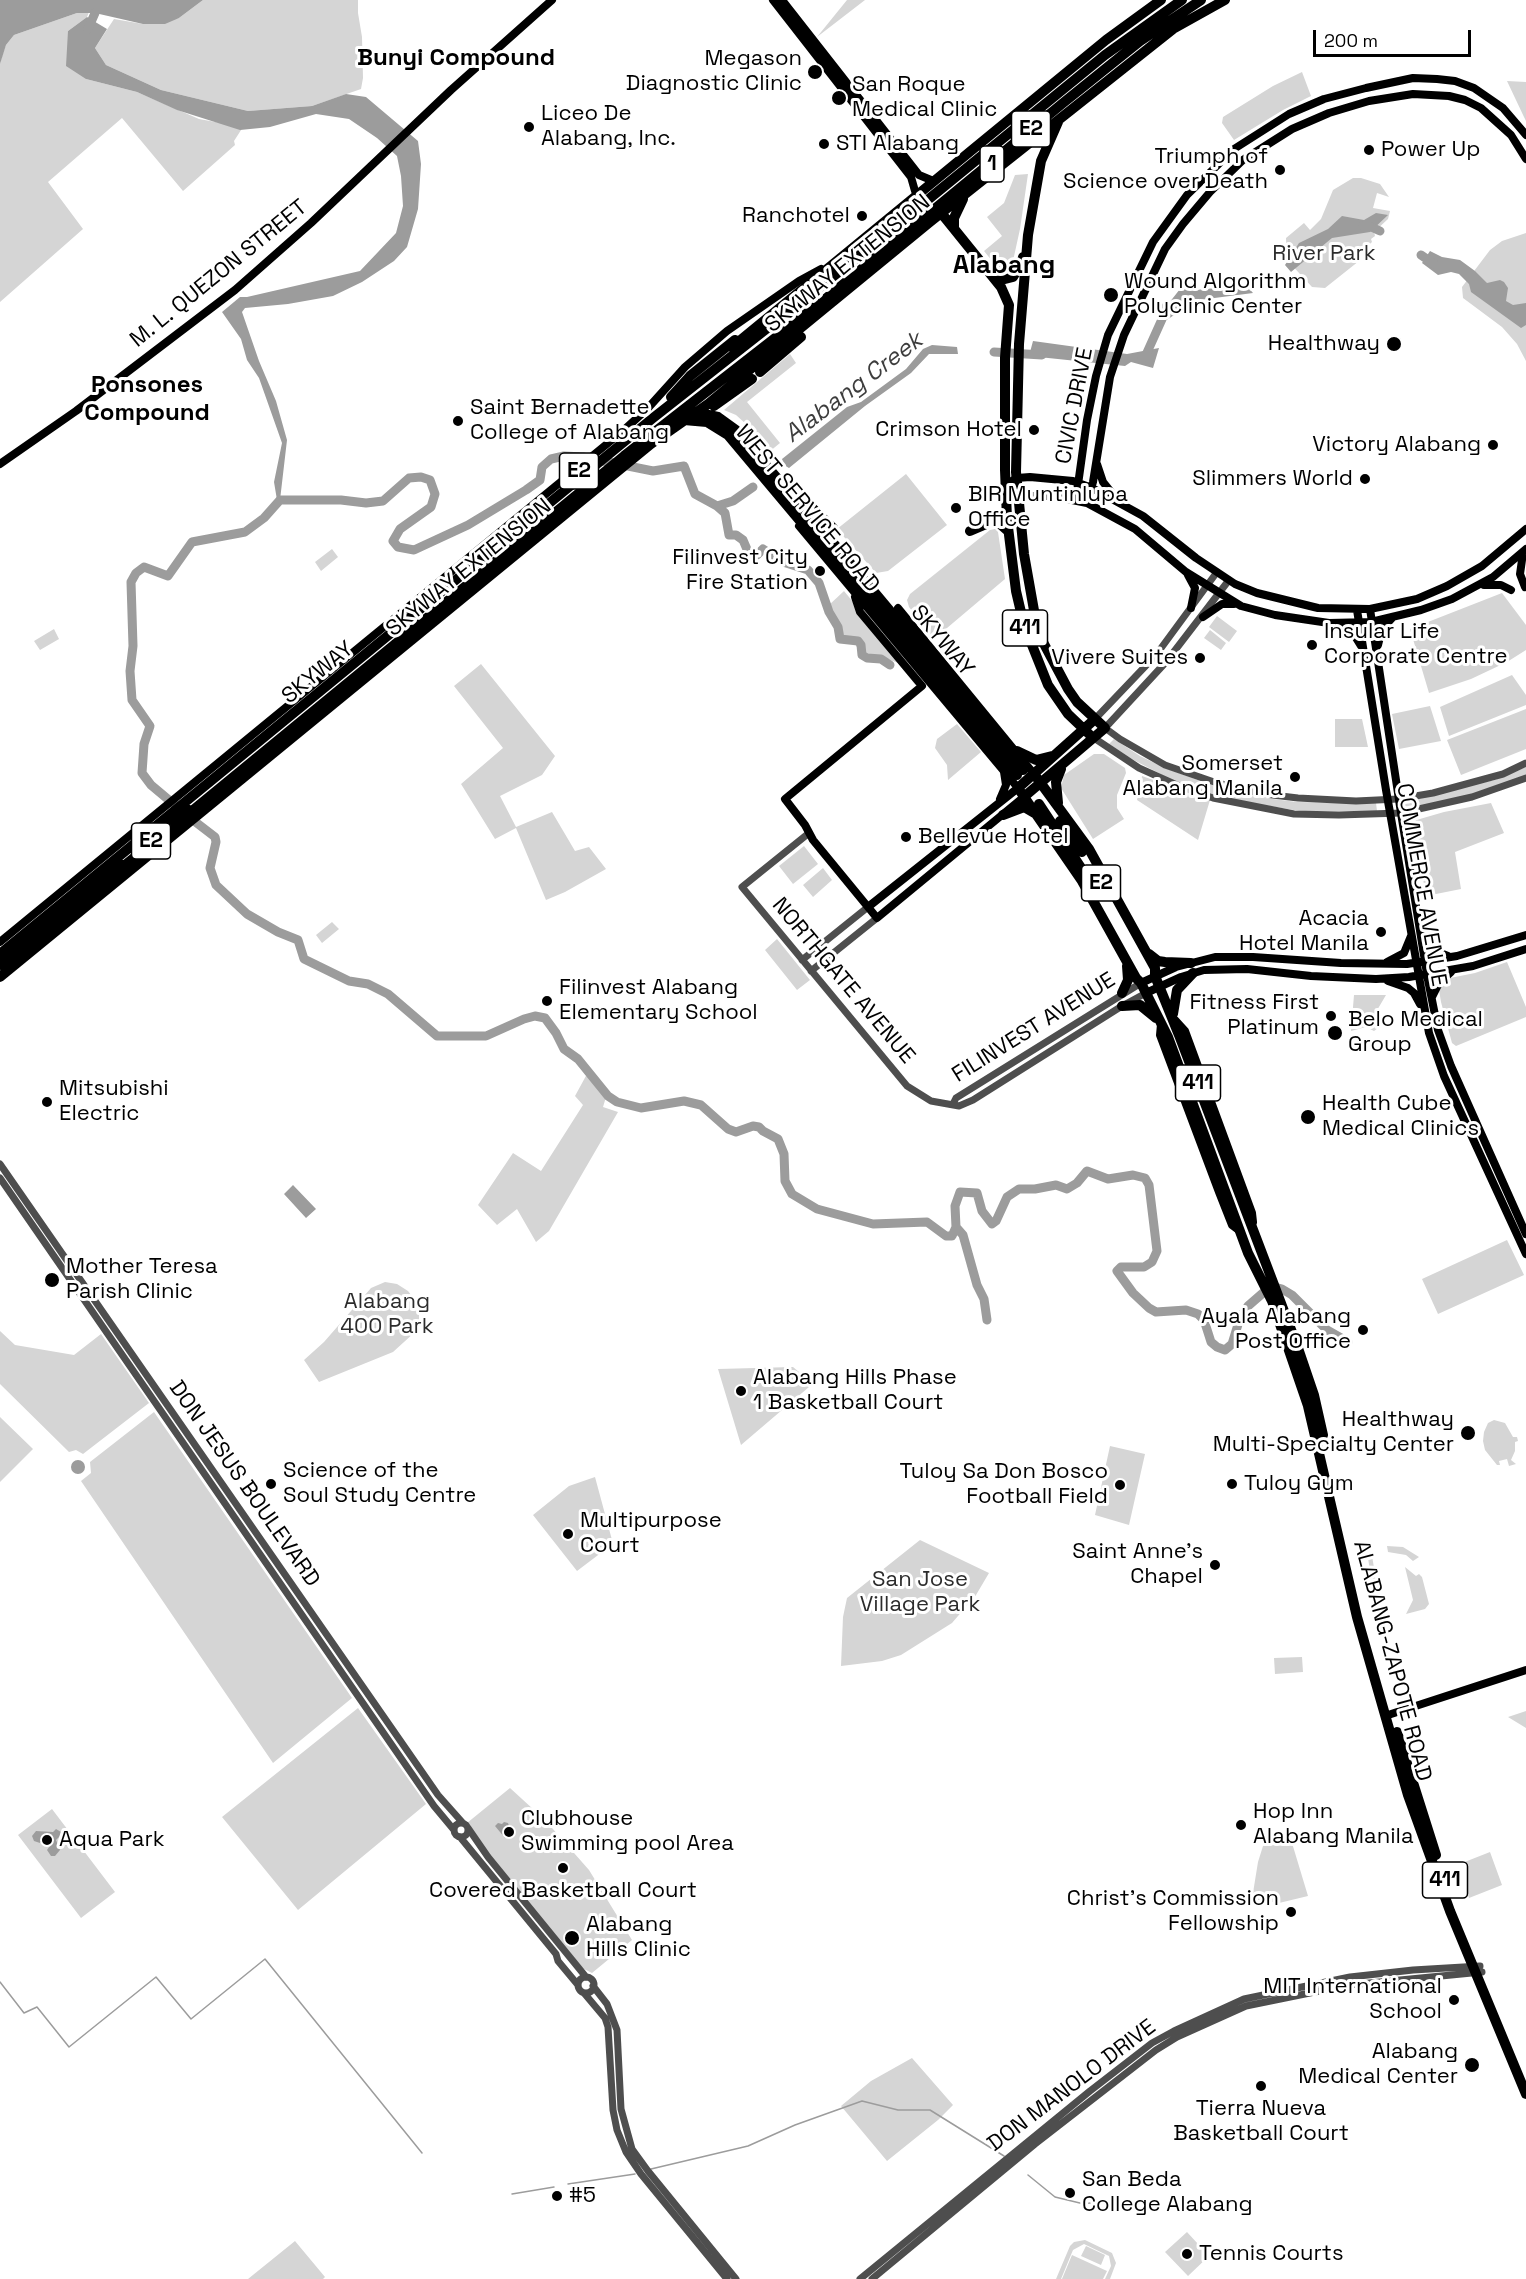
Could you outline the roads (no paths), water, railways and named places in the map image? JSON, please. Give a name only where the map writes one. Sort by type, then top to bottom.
[{"type":"highway","name":"1","points":[[820,269],[916,182],[944,178],[1129,30],[1159,0]]},
{"type":"highway","name":"SKYWAY EXTENSION","points":[[0,946],[1106,40],[1159,0]]},
{"type":"highway","name":"E2","points":[[0,954],[174,805],[593,467],[602,453],[653,418],[859,256],[1105,55],[1182,0]]},
{"type":"highway","name":"1","points":[[861,286],[873,262],[1143,42],[1187,0]]},
{"type":"highway","name":"E2","points":[[0,967],[190,818],[624,456],[824,300],[1132,48],[1201,0]]},
{"type":"highway","points":[[1143,42],[1176,21],[1219,0]]},
{"type":"highway","name":"SKYWAY EXTENSION","points":[[0,979],[651,444],[708,404],[930,222],[1173,29],[1225,0]]},
{"type":"highway","points":[[1129,30],[1137,36],[1136,43],[1129,53]]},
{"type":"highway","name":"411","points":[[1041,161],[1067,103]]},
{"type":"highway","name":"411","points":[[1047,119],[1040,147],[1041,161],[1028,235],[1019,344],[1018,497],[1029,588],[1043,642],[1068,688],[1105,728]]},
{"type":"highway","points":[[912,230],[921,226],[933,225],[954,229],[954,218],[960,204],[972,190],[1037,137],[1040,140],[1040,147]]},
{"type":"highway","points":[[873,262],[864,265],[857,259],[857,253],[937,188],[944,178]]},
{"type":"highway","name":"411","points":[[938,209],[1005,293],[1010,305],[1005,358],[1005,486],[1016,591],[1024,625],[1048,685],[1083,730],[1094,738]]},
{"type":"highway","points":[[992,276],[1001,280],[1013,277],[1021,264],[1028,235]]},
{"type":"highway","points":[[653,418],[690,376],[804,286],[820,269],[831,284],[840,288],[861,286]]},
{"type":"highway","points":[[658,429],[711,408],[756,376],[861,286]]},
{"type":"highway","points":[[711,408],[722,412],[744,429],[794,488],[826,536]]},
{"type":"highway","name":"SKYWAY","points":[[0,959],[658,422],[672,416],[697,411],[727,422],[807,517]]},
{"type":"highway","name":"SKYWAY","points":[[0,967],[660,426],[674,420],[706,418],[733,432],[826,536],[1020,773]]},
{"type":"highway","points":[[680,420],[707,422],[728,435],[801,522],[826,536]]},
{"type":"highway","points":[[970,531],[991,522],[999,523],[1008,531]]},
{"type":"highway","points":[[874,597],[875,612],[898,644]]},
{"type":"highway","name":"E2","points":[[874,597],[892,603],[898,609]]},
{"type":"highway","points":[[1033,789],[1058,754],[1095,719]]},
{"type":"highway","points":[[1033,789],[1105,728]]},
{"type":"highway","points":[[1017,751],[1036,760],[1058,754]]},
{"type":"highway","points":[[1059,806],[1056,782],[1066,762]]},
{"type":"highway","name":"E2","points":[[1033,789],[1082,852],[1149,971],[1157,981]]},
{"type":"highway","name":"E2","points":[[1033,789],[1097,894],[1142,975],[1143,988]]},
{"type":"highway","name":"ALABANG-ZAPOTE ROAD","points":[[1033,789],[1059,806],[1089,849],[1155,968],[1157,981],[1253,1227],[1268,1281],[1276,1300],[1308,1406],[1357,1617],[1388,1715],[1477,1969],[1525,2086]]},
{"type":"highway","name":"ALABANG-ZAPOTE ROAD","points":[[1033,789],[1039,816],[1082,881],[1168,1037],[1248,1253],[1268,1281]]},
{"type":"highway","points":[[1003,815],[1024,807],[1039,816]]},
{"type":"highway","points":[[1145,948],[1158,961],[1192,968],[1177,990],[1172,1018]]},
{"type":"highway","points":[[1122,993],[1128,973],[1125,957]]},
{"type":"highway","points":[[1122,1006],[1140,1005],[1146,1008],[1161,1024]]},
{"type":"main road","name":"M. L. QUEZON STREET","points":[[0,464],[76,411],[235,290],[552,0]]},
{"type":"main road","points":[[773,0],[816,49]]},
{"type":"main road","points":[[782,0],[916,182]]},
{"type":"main road","name":"CIVIC DRIVE","points":[[1076,499],[1096,376],[1105,345],[1135,277],[1153,242],[1187,195],[1234,149],[1289,114],[1324,99],[1406,79],[1455,81],[1474,88],[1503,108],[1526,135]]},
{"type":"main road","name":"CIVIC DRIVE","points":[[1088,503],[1110,377],[1120,345],[1161,258],[1183,224],[1210,192],[1238,165],[1292,129],[1329,113],[1369,101],[1407,94],[1449,96],[1473,104],[1497,120],[1511,135],[1526,159]]},
{"type":"main road","points":[[0,942],[174,805],[580,466],[602,453],[685,367],[727,331],[820,269]]},
{"type":"main road","name":"WEST SERVICE ROAD","points":[[0,979],[190,818],[660,439],[688,425],[705,426],[719,432],[746,461],[1002,766],[1033,789]]},
{"type":"main road","points":[[1097,459],[1103,482],[1122,503]]},
{"type":"main road","points":[[1056,479],[1073,473],[1081,462]]},
{"type":"main road","points":[[1005,486],[1017,478],[1056,479],[1092,488],[1143,516],[1229,580],[1257,593],[1318,608],[1370,609],[1417,599],[1447,586],[1489,561],[1526,529]]},
{"type":"main road","points":[[1006,502],[1018,497],[1046,496],[1076,499],[1088,503],[1135,529],[1186,572],[1241,606]]},
{"type":"main road","points":[[1203,617],[1222,604],[1329,623],[1371,622],[1421,610],[1481,585],[1525,550]]},
{"type":"main road","points":[[1525,550],[1520,568],[1521,579],[1525,587]]},
{"type":"main road","points":[[1186,572],[1195,588],[1191,608]]},
{"type":"main road","points":[[1481,585],[1501,585],[1511,590]]},
{"type":"main road","points":[[853,591],[860,612],[922,686],[785,799],[806,825],[809,833],[877,918],[1033,789]]},
{"type":"main road","name":"ALABANG-ZAPOTE ROAD","points":[[898,609],[1017,751],[1033,789]]},
{"type":"main road","name":"COMMERCE AVENUE","points":[[1370,609],[1398,799],[1422,940],[1420,962]]},
{"type":"main road","name":"COMMERCE AVENUE","points":[[1357,610],[1411,935],[1420,962],[1424,1011],[1436,1056],[1525,1229]]},
{"type":"main road","points":[[1376,655],[1382,629],[1395,616]]},
{"type":"main road","points":[[1329,623],[1353,633],[1365,657]]},
{"type":"main road","points":[[997,803],[1006,785],[1002,766]]},
{"type":"main road","points":[[868,907],[997,803],[1033,789]]},
{"type":"main road","points":[[1380,964],[1404,953],[1411,935]]},
{"type":"main road","name":"FILINVEST AVENUE","points":[[1143,988],[1192,968],[1230,956],[1312,962],[1380,964],[1420,962],[1457,956],[1526,935]]},
{"type":"main road","points":[[1422,940],[1430,949],[1438,953],[1457,956]]},
{"type":"main road","name":"FILINVEST AVENUE","points":[[1192,968],[1239,969],[1376,979],[1456,970],[1526,949]]},
{"type":"main road","points":[[1311,976],[1312,962]]},
{"type":"main road","points":[[1432,1000],[1439,983],[1456,970]]},
{"type":"main road","name":"COMMERCE AVENUE","points":[[1422,975],[1432,1000],[1446,1052],[1483,1151],[1526,1254]]},
{"type":"main road","points":[[1376,979],[1402,984],[1414,993],[1424,1011]]},
{"type":"main road","name":"ALABANG-ZAPOTE ROAD","points":[[1172,1018],[1185,1031],[1252,1214],[1253,1227]]},
{"type":"main road","points":[[1388,1715],[1526,1670]]},
{"type":"street","points":[[1095,719],[1156,654],[1216,572]]},
{"type":"street","points":[[1229,580],[1203,617],[1166,662],[1105,728],[1145,755],[1165,765],[1217,783],[1264,794],[1298,798],[1398,799],[1433,793],[1503,774],[1526,763]]},
{"type":"street","points":[[922,686],[929,680]]},
{"type":"street","points":[[1094,738],[1139,768],[1179,786],[1213,798],[1294,814],[1401,813],[1472,797],[1526,778]]},
{"type":"street","name":"NORTHGATE AVENUE","points":[[809,833],[742,887],[907,1086],[931,1101],[953,1104]]},
{"type":"street","points":[[802,960],[868,907]]},
{"type":"street","points":[[811,971],[877,918]]},
{"type":"street","name":"FILINVEST AVENUE","points":[[1143,988],[1122,1006],[987,1092],[962,1105],[953,1104],[956,1098],[982,1084],[1122,993],[1143,988]]},
{"type":"street","name":"DON JESUS BOULEVARD","points":[[0,1164],[149,1379],[361,1699],[454,1830]]},
{"type":"street","name":"DON JESUS BOULEVARD","points":[[0,1178],[142,1384],[232,1504],[438,1795],[465,1825],[485,1859],[559,1952],[586,1977]]},
{"type":"street","points":[[142,1384],[149,1379]]},
{"type":"street","points":[[361,1699],[368,1694]]},
{"type":"street","points":[[392,1743],[399,1738]]},
{"type":"street","points":[[401,1755],[408,1750]]},
{"type":"street","points":[[432,1800],[438,1795]]},
{"type":"street","points":[[456,1824],[465,1825],[466,1834],[460,1837],[456,1835],[454,1830],[456,1824]]},
{"type":"street","name":"DON JESUS BOULEVARD","points":[[460,1837],[476,1857],[485,1859]]},
{"type":"street","name":"DON JESUS BOULEVARD","points":[[559,1952],[558,1961],[578,1985]]},
{"type":"street","name":"DON MANOLO DRIVE","points":[[860,2279],[897,2247],[963,2198],[1084,2101],[1175,2034],[1245,2006],[1336,1984],[1477,1969]]},
{"type":"street","points":[[727,2279],[640,2174],[626,2152],[617,2130],[613,2110],[610,2033],[608,2016],[607,2004],[591,1980],[586,1977],[579,1980],[578,1985],[584,1993],[608,2016],[617,2030],[621,2109],[632,2149],[736,2279]]},
{"type":"street","points":[[584,1993],[590,1992],[593,1986]]},
{"type":"street","name":"DON MANOLO DRIVE","points":[[872,2279],[903,2254],[963,2198]]},
{"type":"street","points":[[897,2247],[903,2254]]},
{"type":"waterway","points":[[88,29],[95,13]]},
{"type":"waterway","name":"Alabang Creek","points":[[1363,226],[1380,231]]},
{"type":"waterway","name":"Alabang Creek","points":[[1421,255],[1434,264]]},
{"type":"waterway","name":"Alabang Creek","points":[[1142,357],[1145,357],[1163,317],[1172,311]]},
{"type":"waterway","name":"Alabang Creek","points":[[994,352],[1042,355]]},
{"type":"waterway","points":[[280,500],[341,500],[366,503],[383,501],[409,478],[421,477],[430,480],[435,494],[431,507],[400,529],[393,541],[398,547],[414,550],[468,525],[526,490],[540,480],[542,467],[551,459],[564,456],[583,457],[653,471],[684,466],[695,494],[725,513],[729,535],[736,535],[743,540],[749,554],[757,555],[763,549],[783,562],[808,570],[819,583],[829,612],[838,627],[840,639],[858,641],[862,655],[867,658],[881,659],[890,665]]},
{"type":"waterway","name":"Alabang Creek","points":[[717,506],[733,501],[753,487]]},
{"type":"waterway","points":[[176,806],[151,785],[142,773],[144,744],[150,726],[132,700],[131,582],[136,573],[144,567],[168,576],[192,542],[245,532],[264,518],[280,500]]},
{"type":"waterway","points":[[189,817],[215,837],[210,868],[216,885],[247,914],[278,932],[298,940],[304,959],[349,981],[368,984],[388,994],[437,1036],[486,1036],[524,1019],[535,1016],[545,1018],[564,1049],[578,1059],[608,1096],[617,1102],[641,1108],[684,1101],[701,1105],[728,1129],[736,1132],[753,1126],[759,1127],[778,1139],[784,1154],[785,1181],[792,1194],[817,1209],[873,1224],[927,1222],[946,1236],[952,1236],[956,1227],[955,1206],[960,1192],[977,1193],[982,1211],[992,1224],[996,1221],[1007,1197],[1019,1189],[1056,1185],[1067,1189],[1077,1183],[1087,1171],[1108,1179],[1133,1175],[1145,1178],[1149,1185],[1157,1251],[1152,1262],[1144,1267],[1121,1267],[1117,1271],[1133,1293],[1149,1308],[1156,1312],[1186,1310],[1198,1314],[1204,1320],[1211,1342],[1225,1350],[1232,1344],[1240,1318],[1248,1306],[1271,1286],[1292,1295],[1327,1330],[1348,1342]]},
{"type":"waterway","points":[[956,1227],[963,1235],[977,1285],[984,1299],[987,1320]]},
{"type":"waterway","points":[[0,1982],[24,2013],[37,2007],[69,2047],[156,1977],[191,2019],[265,1959],[422,2153]]},
{"type":"waterway","points":[[651,2169],[748,2146],[795,2125],[862,2101],[898,2110],[930,2110],[1004,2156]]},
{"type":"waterway","points":[[568,2184],[635,2174]]},
{"type":"waterway","points":[[1028,2175],[1055,2197],[1084,2204],[1102,2201]]},
{"type":"waterway","points":[[512,2194],[554,2187]]},
{"type":"tunnel","points":[[790,484],[797,492]]},
{"type":"place","name":"Megason Diagnostic Clinic","points":[[815,72]]},
{"type":"place","name":"San Roque Medical Clinic","points":[[839,98]]},
{"type":"place","name":"Liceo De Alabang, Inc.","points":[[529,127]]},
{"type":"place","name":"STI Alabang","points":[[824,144]]},
{"type":"place","name":"Power Up","points":[[1369,150]]},
{"type":"place","name":"Triumph of Science over Death","points":[[1280,170]]},
{"type":"place","name":"Ranchotel","points":[[862,216]]},
{"type":"place","name":"Wound Algorithm Polyclinic Center","points":[[1111,295]]},
{"type":"place","name":"Healthway","points":[[1394,344]]},
{"type":"place","name":"Saint Bernadette College of Alabang","points":[[458,421]]},
{"type":"place","name":"Crimson Hotel","points":[[1034,430]]},
{"type":"place","name":"Victory Alabang","points":[[1493,445]]},
{"type":"place","name":"Slimmers World","points":[[1365,479]]},
{"type":"place","name":"BIR Muntinlupa Office","points":[[956,508]]},
{"type":"place","name":"Filinvest City Fire Station","points":[[820,571]]},
{"type":"place","name":"Insular Life Corporate Centre","points":[[1312,645]]},
{"type":"place","name":"Vivere Suites","points":[[1200,658]]},
{"type":"place","name":"Somerset Alabang Manila","points":[[1295,777]]},
{"type":"place","name":"Bellevue Hotel","points":[[906,837]]},
{"type":"place","name":"Acacia Hotel Manila","points":[[1381,932]]},
{"type":"place","name":"Filinvest Alabang Elementary School","points":[[547,1001]]},
{"type":"place","name":"Fitness First Platinum","points":[[1331,1016]]},
{"type":"place","name":"Belo Medical Group","points":[[1335,1033]]},
{"type":"place","name":"Mitsubishi Electric","points":[[47,1102]]},
{"type":"place","name":"Health Cube Medical Clinics","points":[[1308,1117]]},
{"type":"place","name":"Mother Teresa Parish Clinic","points":[[52,1280]]},
{"type":"place","name":"Ayala Alabang Post Office","points":[[1363,1330]]},
{"type":"place","name":"Alabang Hills Phase 1 Basketball Court","points":[[741,1391]]},
{"type":"place","name":"Healthway Multi-Specialty Center","points":[[1468,1433]]},
{"type":"place","name":"Science of the Soul Study Centre","points":[[271,1484]]},
{"type":"place","name":"Tuloy Gym","points":[[1232,1484]]},
{"type":"place","name":"Tuloy Sa Don Bosco Football Field","points":[[1120,1485]]},
{"type":"place","name":"Multipurpose Court","points":[[568,1534]]},
{"type":"place","name":"Saint Anne's Chapel","points":[[1215,1565]]},
{"type":"place","name":"Hop Inn Alabang Manila","points":[[1241,1825]]},
{"type":"place","name":"Clubhouse Swimming pool Area","points":[[509,1832]]},
{"type":"place","name":"Aqua Park","points":[[47,1840]]},
{"type":"place","name":"Covered Basketball Court","points":[[563,1868]]},
{"type":"place","name":"Christ's Commission Fellowship","points":[[1291,1912]]},
{"type":"place","name":"Alabang Hills Clinic","points":[[572,1938]]},
{"type":"place","name":"MIT International School","points":[[1454,2000]]},
{"type":"place","name":"Alabang Medical Center","points":[[1472,2065]]},
{"type":"place","name":"Tierra Nueva Basketball Court","points":[[1261,2086]]},
{"type":"place","name":"San Beda College Alabang","points":[[1070,2193]]},
{"type":"place","name":"#5","points":[[557,2196]]},
{"type":"place","name":"Tennis Courts","points":[[1187,2254]]},
{"type":"district","name":"Bunyi Compound","points":[[456,58]]},
{"type":"district","name":"Alabang","points":[[1004,266]]},
{"type":"district","name":"Ponsones Compound","points":[[147,399]]},
{"type":"park label","name":"River Park","points":[[1324,254]]},
{"type":"park label","name":"Alabang 400 Park","points":[[387,1314]]},
{"type":"park label","name":"San Jose Village Park","points":[[920,1592]]}]
